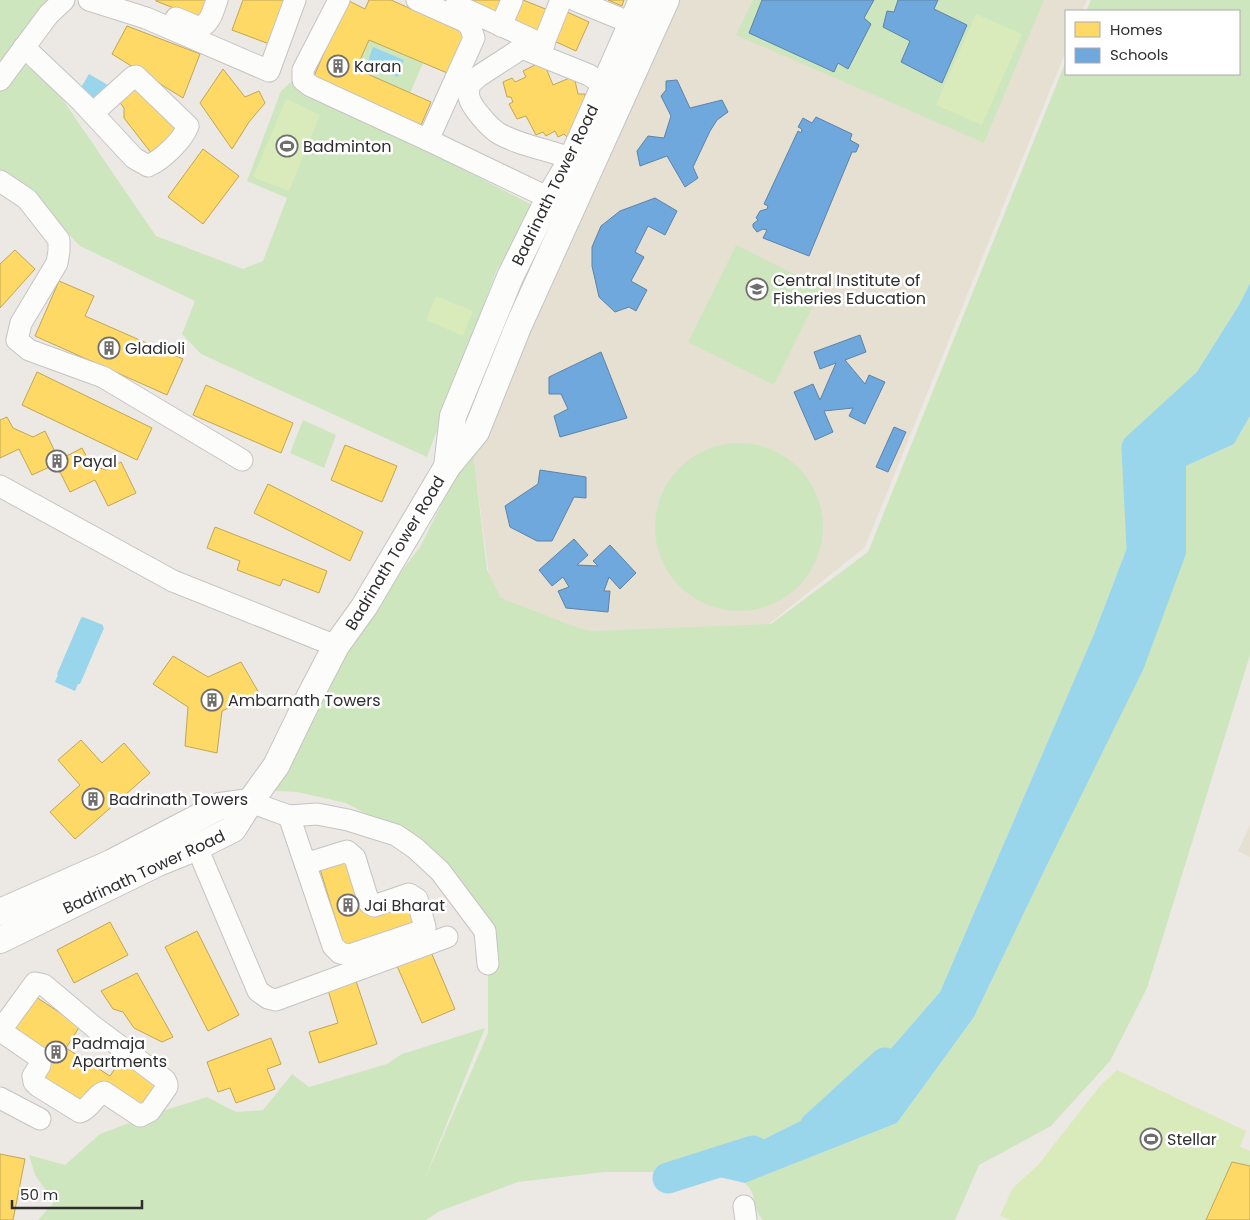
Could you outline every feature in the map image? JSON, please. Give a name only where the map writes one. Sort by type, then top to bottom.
[{"type":"street","points":[[0,80],[49,14],[64,0]]},
{"type":"street","points":[[89,0],[146,18],[268,71],[296,0]]},
{"type":"street","points":[[136,1],[200,28],[210,19],[218,0]]},
{"type":"street","points":[[213,47],[232,0]]},
{"type":"street","points":[[339,0],[303,70],[303,80],[311,86],[549,198]]},
{"type":"street","points":[[417,0],[464,21],[470,26],[474,38],[428,140]]},
{"type":"street","points":[[501,26],[512,0]]},
{"type":"street","points":[[543,45],[561,0]]},
{"type":"street","points":[[575,0],[631,24]]},
{"type":"street","name":"Badrinath Tower Road","points":[[0,940],[233,829],[276,766],[336,646],[364,607],[447,467],[453,416],[510,277],[549,198],[565,156],[600,78],[631,24],[642,0]]},
{"type":"street","points":[[447,467],[476,432],[518,327],[666,0]]},
{"type":"street","points":[[455,2],[543,45],[600,78]]},
{"type":"street","points":[[24,47],[45,65],[93,113]]},
{"type":"street","points":[[565,156],[497,132],[479,115],[469,97],[469,85],[479,76],[522,48],[600,78]]},
{"type":"street","points":[[0,181],[27,199],[59,240],[57,263],[21,323],[17,340],[29,350],[103,377],[242,460]]},
{"type":"street","points":[[0,486],[173,581],[336,646]]},
{"type":"street","points":[[0,912],[111,863],[220,806],[250,802],[289,816],[317,814],[348,820],[396,836],[415,848],[440,871],[485,930],[488,964]]},
{"type":"street","points":[[289,816],[305,864],[333,946],[340,953],[350,955],[421,931],[424,926],[417,899],[409,894],[374,906],[369,904],[355,858],[351,854],[347,852],[305,864]]},
{"type":"street","points":[[195,848],[201,857],[258,991],[268,998],[276,1000],[447,938]]},
{"type":"street","points":[[35,983],[44,985],[94,1027],[165,1080],[167,1087],[150,1111],[140,1116],[104,1092],[99,1094],[88,1108],[80,1112],[34,1082],[33,1076],[40,1065],[40,1058],[5,1034],[1,1026],[35,983]]},
{"type":"street","points":[[0,1098],[40,1119]]},
{"type":"shaded area","name":"Central Institute of Fisheries Education","points":[[674,0],[1087,0],[1082,10],[1065,10],[1065,53],[865,547],[764,628],[593,634],[501,600],[490,584],[473,452]]},
{"type":"shaded area","points":[[1250,825],[1250,857],[1238,851]]},
{"type":"green space","points":[[0,0],[51,0],[0,71]]},
{"type":"green space","points":[[753,0],[1044,0],[984,143],[736,35]]},
{"type":"green space","points":[[1091,0],[1250,0],[1250,283],[1239,305],[1156,437],[1133,532],[1094,634],[940,992],[849,1097],[697,1172],[604,1172],[518,1182],[440,1211],[426,1220],[38,1220],[54,1202],[35,1175],[29,1155],[65,1165],[100,1134],[153,1114],[207,1097],[236,1112],[263,1110],[292,1074],[309,1087],[387,1064],[402,1054],[485,1028],[423,1183],[488,1033],[488,929],[408,837],[346,803],[297,792],[259,790],[382,597],[420,547],[472,443],[487,570],[501,598],[581,629],[593,631],[771,624],[868,552],[1065,63],[1065,75],[1240,75],[1240,10],[1086,10]]},
{"type":"green space","points":[[976,14],[1022,34],[982,125],[936,105]]},
{"type":"green space","points":[[369,40],[423,63],[410,93],[356,69]]},
{"type":"green space","points":[[20,62],[50,81],[156,236],[243,269],[263,261],[287,198],[247,181],[281,91],[292,81],[538,208],[497,269],[427,457],[201,354],[182,334],[195,301],[80,246],[27,192],[0,175],[0,88]]},
{"type":"green space","name":"Badminton","points":[[286,99],[320,115],[289,191],[253,177]]},
{"type":"green space","points":[[736,245],[822,288],[774,385],[688,342]]},
{"type":"green space","points":[[436,296],[473,311],[463,336],[426,320]]},
{"type":"green space","points":[[1250,416],[1250,655],[1147,988],[1110,1061],[1051,1126],[979,1165],[955,1220],[763,1220],[757,1210],[752,1192],[745,1183],[897,1123],[974,1017],[1048,863],[1186,554],[1186,466],[1234,444]]},
{"type":"green space","points":[[303,420],[336,435],[324,468],[290,453]]},
{"type":"green space","points":[[739,443],[763,447],[779,453],[804,474],[813,487],[819,503],[823,527],[819,551],[813,567],[792,592],[779,601],[763,607],[739,611],[715,607],[699,601],[674,580],[665,567],[659,551],[655,527],[659,503],[665,487],[686,462],[699,453],[715,447]]},
{"type":"green space","name":"Stellar","points":[[1117,1070],[1246,1131],[1240,1147],[1250,1151],[1250,1220],[1011,1220],[1000,1216],[1012,1189],[1038,1165],[1100,1086]]},
{"type":"water","points":[[373,47],[404,60],[398,77],[367,64]]},
{"type":"water","points":[[89,74],[113,88],[93,106],[79,91]]},
{"type":"water","points":[[1250,283],[1250,416],[1234,444],[1186,466],[1186,554],[1143,670],[974,1017],[897,1123],[745,1183],[697,1172],[849,1097],[940,992],[1094,634],[1133,532],[1156,437],[1239,305]]},
{"type":"water","points":[[83,617],[103,625],[104,628],[80,684],[78,684],[75,691],[55,682]]},
{"type":"building: Homes","points":[[156,0],[211,0],[204,20]]},
{"type":"building: Homes","points":[[243,0],[288,0],[272,45],[232,30]]},
{"type":"building: Homes","name":"Karan","points":[[347,0],[365,9],[369,0],[391,0],[467,34],[452,75],[369,40],[356,69],[431,102],[418,132],[311,83]]},
{"type":"building: Homes","points":[[471,0],[502,0],[494,17],[468,6]]},
{"type":"building: Homes","points":[[523,0],[548,10],[537,37],[512,26]]},
{"type":"building: Homes","points":[[608,0],[624,0],[622,6]]},
{"type":"building: Homes","points":[[565,11],[589,22],[576,51],[552,40]]},
{"type":"building: Homes","points":[[127,26],[200,54],[183,98],[112,54]]},
{"type":"building: Homes","points":[[543,61],[553,85],[574,76],[578,94],[585,94],[583,108],[567,137],[564,134],[558,137],[555,131],[546,136],[543,132],[536,135],[526,116],[517,119],[509,104],[513,102],[511,97],[507,97],[503,82],[512,78],[515,82],[526,77],[523,71]]},
{"type":"building: Homes","points":[[223,69],[245,97],[259,91],[265,103],[249,122],[232,149],[200,103]]},
{"type":"building: Homes","points":[[137,78],[180,125],[152,154],[124,118],[124,108],[115,96]]},
{"type":"building: Homes","points":[[203,149],[239,176],[203,224],[168,197]]},
{"type":"building: Homes","points":[[15,250],[35,269],[0,308],[0,264]]},
{"type":"building: Homes","name":"Gladioli","points":[[59,281],[94,296],[85,316],[183,359],[167,395],[35,336]]},
{"type":"building: Homes","points":[[37,372],[152,428],[137,460],[22,405]]},
{"type":"building: Homes","points":[[206,385],[293,423],[281,453],[193,415]]},
{"type":"building: Homes","name":"Payal","points":[[7,417],[13,428],[33,437],[45,431],[59,460],[82,448],[91,465],[106,470],[121,462],[136,493],[108,506],[95,480],[70,492],[56,464],[32,475],[19,449],[0,458],[0,420]]},
{"type":"building: Homes","points":[[345,445],[397,466],[382,502],[331,480]]},
{"type":"building: Homes","points":[[268,484],[363,532],[350,561],[254,513]]},
{"type":"building: Homes","points":[[215,527],[327,571],[319,593],[283,579],[280,586],[237,570],[240,561],[207,548]]},
{"type":"building: Homes","name":"Ambarnath Towers","points":[[173,656],[208,677],[241,662],[259,693],[222,711],[217,753],[185,746],[188,707],[153,684]]},
{"type":"building: Homes","name":"Badrinath Towers","points":[[81,740],[102,763],[124,743],[150,773],[75,839],[50,812],[80,785],[58,760]]},
{"type":"building: Homes","name":"Jai Bharat","points":[[349,857],[367,912],[411,899],[419,923],[344,947],[319,866]]},
{"type":"building: Homes","points":[[110,922],[128,955],[74,983],[57,950]]},
{"type":"building: Homes","points":[[197,931],[239,1015],[208,1031],[165,947]]},
{"type":"building: Homes","points":[[431,952],[455,1009],[422,1023],[397,966]]},
{"type":"building: Homes","points":[[137,973],[173,1037],[162,1042],[134,1028],[123,1012],[113,1009],[101,991]]},
{"type":"building: Homes","points":[[356,981],[377,1044],[319,1063],[309,1032],[338,1023],[328,990]]},
{"type":"building: Homes","name":"Padmaja Apartments","points":[[30,993],[80,1026],[66,1048],[110,1076],[123,1056],[165,1083],[145,1113],[98,1083],[82,1109],[36,1080],[49,1058],[6,1030]]},
{"type":"building: Homes","points":[[271,1038],[281,1064],[267,1069],[275,1089],[236,1103],[230,1088],[218,1092],[207,1062]]},
{"type":"building: Homes","points":[[0,1154],[25,1159],[13,1220],[0,1220]]},
{"type":"building: Homes","points":[[1232,1162],[1250,1166],[1250,1220],[1206,1220]]},
{"type":"building: Schools","points":[[762,0],[874,0],[864,18],[871,24],[848,69],[838,63],[834,72],[749,33]]},
{"type":"building: Schools","points":[[898,0],[938,0],[934,9],[967,25],[942,83],[901,62],[910,41],[883,27],[887,11],[894,12]]},
{"type":"building: Schools","points":[[677,80],[690,108],[722,100],[728,112],[717,120],[710,131],[693,167],[698,178],[685,187],[667,156],[640,166],[637,151],[648,136],[664,138],[671,116],[661,96],[666,90],[666,81]]},
{"type":"building: Schools","points":[[816,117],[852,134],[850,140],[859,145],[856,152],[852,152],[809,256],[763,238],[767,230],[763,229],[757,232],[753,224],[758,220],[756,218],[760,211],[767,209],[768,206],[764,204],[798,131],[801,133],[802,129],[798,127],[803,118],[812,123]]},
{"type":"building: Schools","points":[[655,198],[677,211],[665,235],[648,226],[635,252],[644,257],[631,281],[647,290],[636,311],[629,307],[615,312],[599,297],[592,266],[592,247],[601,226],[620,211]]},
{"type":"building: Schools","points":[[860,335],[866,352],[845,360],[865,384],[869,375],[885,382],[865,424],[849,416],[853,408],[824,411],[833,432],[815,440],[794,392],[813,384],[820,400],[836,363],[820,369],[814,352]]},
{"type":"building: Schools","points":[[601,352],[627,418],[560,437],[554,416],[568,409],[561,394],[549,394],[549,377]]},
{"type":"building: Schools","points":[[894,427],[906,432],[888,472],[876,467]]},
{"type":"building: Schools","points":[[540,470],[586,477],[586,498],[574,497],[552,541],[537,541],[510,527],[505,506],[538,484]]},
{"type":"building: Schools","points":[[574,539],[588,555],[577,565],[598,566],[593,561],[610,545],[636,573],[620,589],[609,577],[604,591],[610,591],[608,612],[566,608],[558,591],[569,587],[563,577],[552,586],[539,570]]},
{"type":"waterway","points":[[1142,547],[1137,448],[1243,351],[1250,335]]},
{"type":"waterway","points":[[815,1127],[885,1063]]},
{"type":"waterway","points":[[668,1178],[753,1151]]},
{"type":"place","name":"Karan","points":[[338,66]]},
{"type":"place","name":"Badminton","points":[[287,146]]},
{"type":"place","name":"Central Institute of Fisheries Education","points":[[757,289]]},
{"type":"place","name":"Gladioli","points":[[109,348]]},
{"type":"place","name":"Payal","points":[[57,461]]},
{"type":"place","name":"Ambarnath Towers","points":[[212,700]]},
{"type":"place","name":"Badrinath Towers","points":[[93,799]]},
{"type":"place","name":"Jai Bharat","points":[[348,905]]},
{"type":"place","name":"Padmaja Apartments","points":[[56,1052]]},
{"type":"place","name":"Stellar","points":[[1151,1139]]}]
